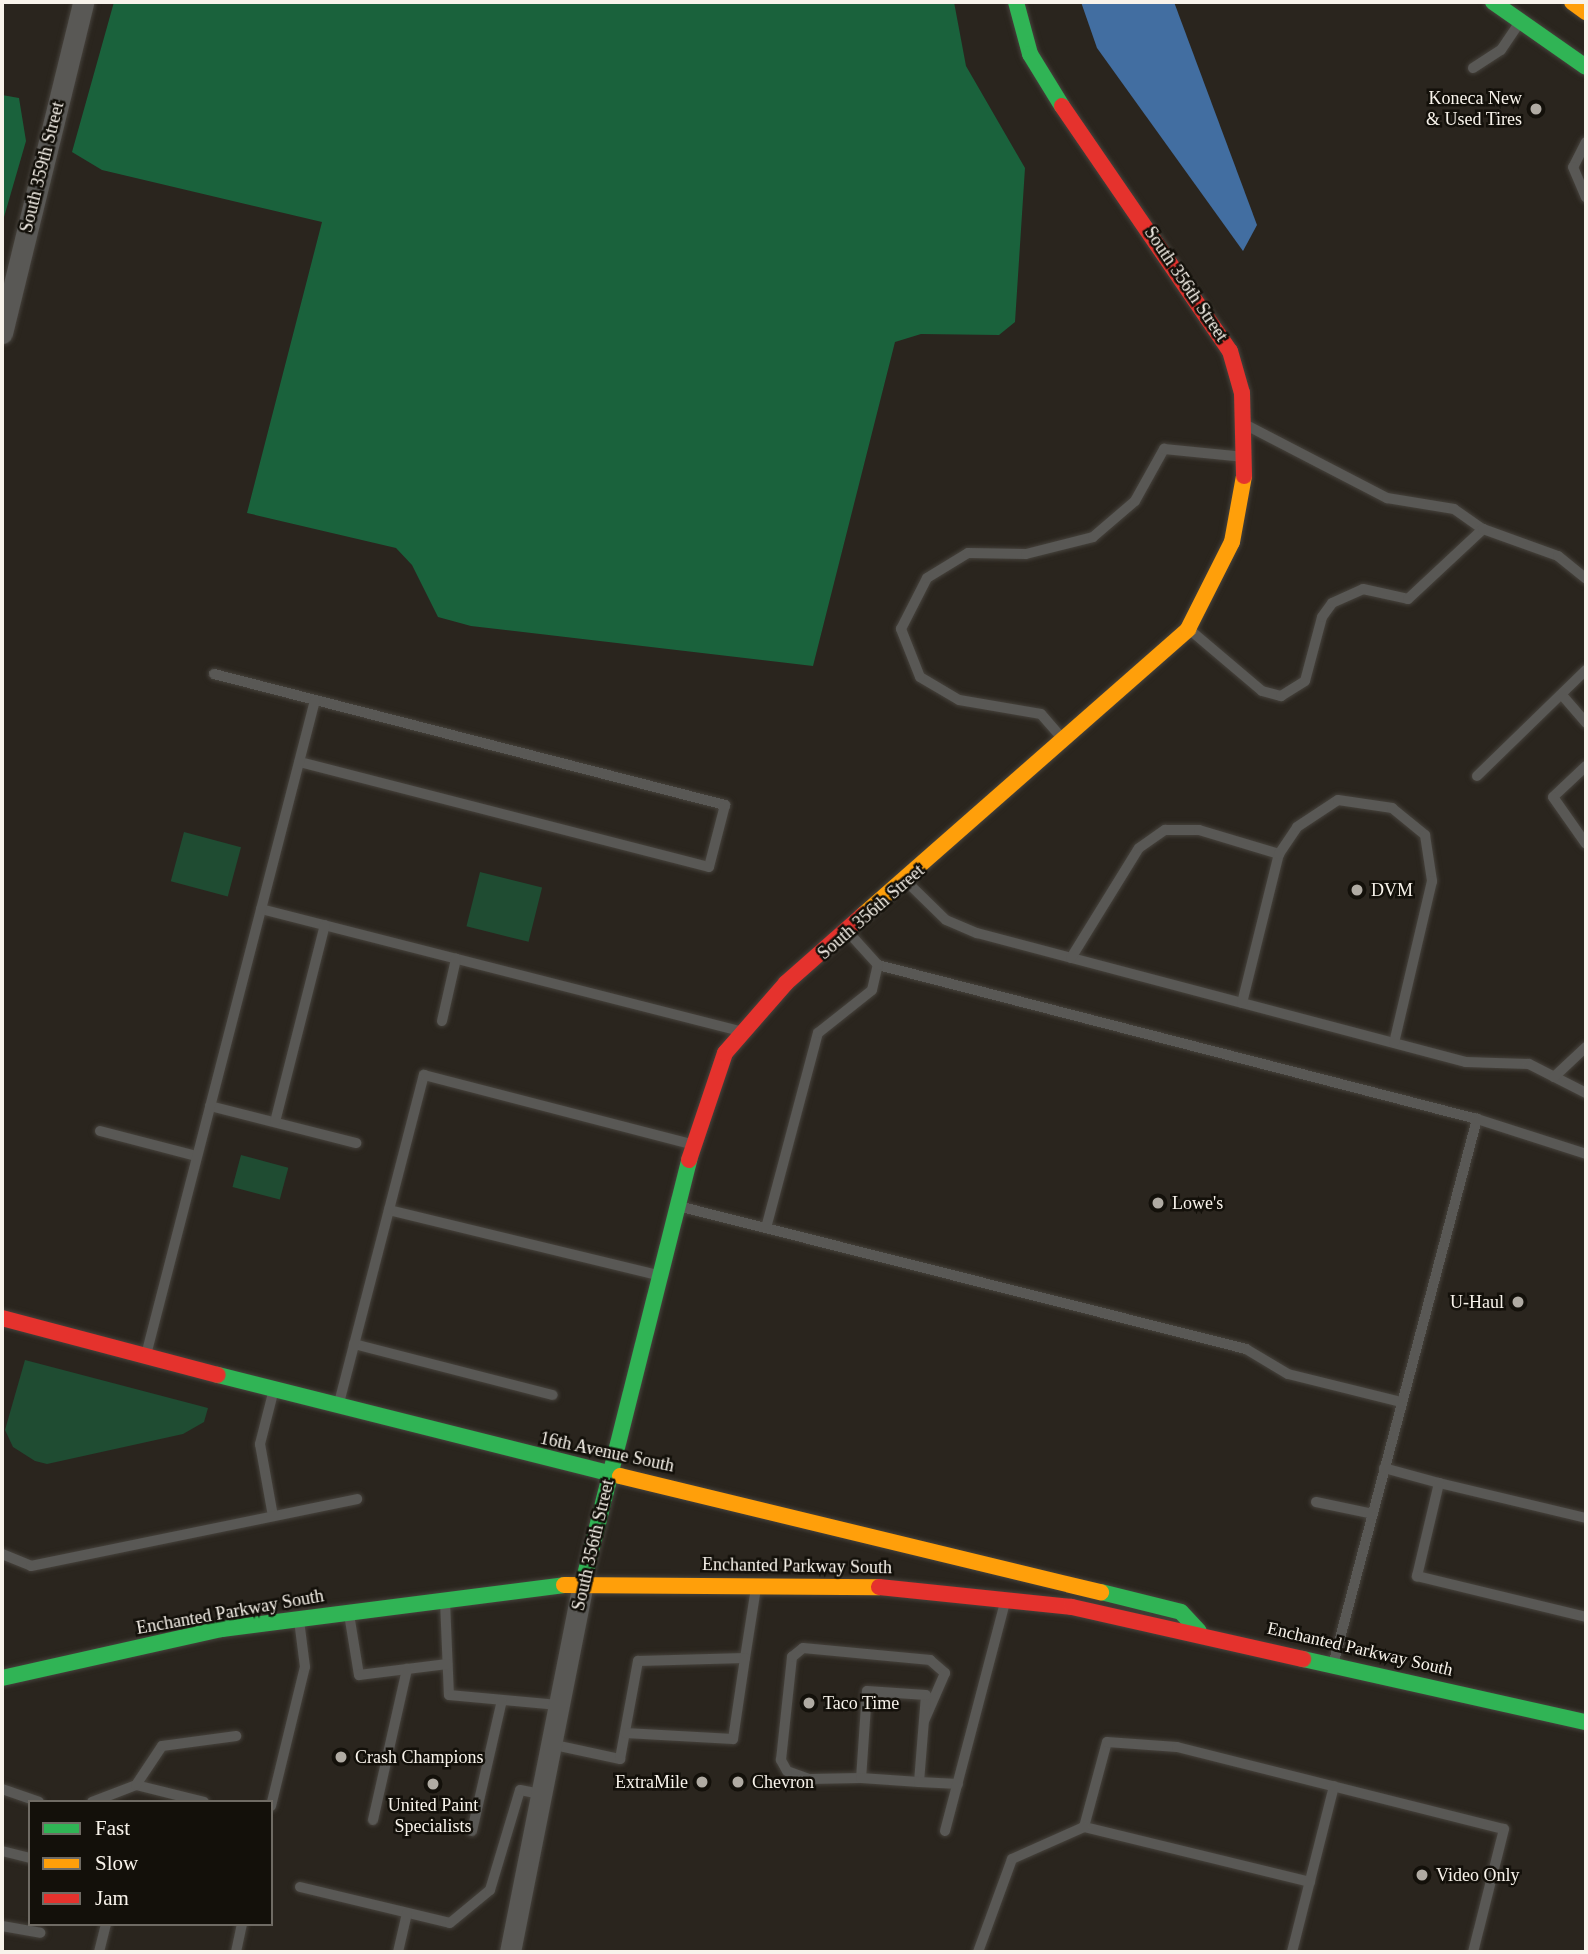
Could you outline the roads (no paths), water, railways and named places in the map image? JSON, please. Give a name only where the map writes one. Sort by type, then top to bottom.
[{"type":"main road","name":"South 356th Street","points":[[583,1583],[693,1145],[714,1078],[739,1031],[1066,743],[1188,629],[1232,542],[1247,457],[1247,426],[1225,342],[1052,91],[1030,54],[1016,2]]},
{"type":"main road","points":[[1493,2],[1586,67]]},
{"type":"main road","points":[[1572,2],[1586,12]]},
{"type":"main road","name":"16th Avenue South","points":[[2,1318],[274,1390],[1181,1612],[1199,1631]]},
{"type":"main road","name":"Enchanted Parkway South","points":[[2,1678],[299,1618],[444,1599],[583,1583],[756,1583],[1007,1597],[1199,1631],[1586,1721]]},
{"type":"street","name":"South 359th Street","points":[[2,333],[83,2]]},
{"type":"street","name":"South 356th Street","points":[[510,1952],[583,1583]]},
{"type":"lane","points":[[1473,68],[1501,50],[1520,21]]},
{"type":"lane","points":[[1586,142],[1573,167],[1586,197]]},
{"type":"lane","points":[[1247,426],[1387,498],[1454,509],[1483,530],[1558,556],[1586,579]]},
{"type":"lane","points":[[1066,743],[1041,714],[958,700],[920,677],[901,629],[927,578],[968,553],[1026,554],[1093,537],[1135,501],[1164,449],[1247,457]]},
{"type":"lane","points":[[1188,629],[1262,691],[1290,694],[1305,681],[1332,603],[1363,589],[1408,599],[1483,530]]},
{"type":"lane","points":[[1477,776],[1586,670]]},
{"type":"lane","points":[[214,674],[725,805],[709,867],[299,761]]},
{"type":"lane","points":[[1562,695],[1586,723]]},
{"type":"lane","points":[[146,1357],[315,700]]},
{"type":"lane","points":[[1586,766],[1553,797],[1586,844]]},
{"type":"lane","points":[[1242,1003],[1279,854],[1297,827],[1338,800],[1392,808],[1425,835],[1432,881],[1394,1043]]},
{"type":"lane","points":[[1070,958],[1139,848],[1165,830],[1199,830],[1279,854]]},
{"type":"lane","points":[[906,882],[946,920],[1070,958],[1466,1062],[1529,1064],[1586,1093]]},
{"type":"lane","points":[[261,909],[739,1031]]},
{"type":"lane","points":[[275,1122],[325,925]]},
{"type":"lane","points":[[849,933],[878,965],[1477,1119],[1586,1154]]},
{"type":"lane","points":[[442,1021],[456,958]]},
{"type":"lane","points":[[766,1228],[818,1033],[872,990],[878,965]]},
{"type":"lane","points":[[1554,1077],[1586,1047]]},
{"type":"lane","points":[[339,1406],[424,1075],[693,1145]]},
{"type":"lane","points":[[210,1106],[356,1143]]},
{"type":"lane","points":[[1334,1663],[1477,1119]]},
{"type":"lane","points":[[100,1131],[197,1157]]},
{"type":"lane","points":[[678,1206],[1247,1349],[1288,1374],[1401,1402]]},
{"type":"lane","points":[[389,1210],[661,1276]]},
{"type":"lane","points":[[354,1344],[553,1395]]},
{"type":"lane","points":[[273,1516],[260,1444],[274,1390]]},
{"type":"lane","points":[[1384,1468],[1586,1518]]},
{"type":"lane","points":[[1439,1483],[1417,1576],[1586,1617]]},
{"type":"lane","points":[[2,1554],[31,1566],[357,1499]]},
{"type":"lane","points":[[1316,1502],[1373,1514]]},
{"type":"lane","points":[[625,1733],[733,1740],[756,1583]]},
{"type":"lane","points":[[945,1831],[1007,1597]]},
{"type":"lane","points":[[444,1599],[449,1695],[559,1705]]},
{"type":"lane","points":[[349,1611],[359,1675],[447,1664]]},
{"type":"lane","points":[[272,1800],[304,1667],[299,1618]]},
{"type":"lane","points":[[924,1721],[945,1673],[930,1660],[803,1648],[792,1657],[781,1760],[787,1771],[809,1779],[861,1778],[958,1784]]},
{"type":"lane","points":[[550,1744],[620,1759],[638,1661],[745,1658]]},
{"type":"lane","points":[[373,1819],[407,1669]]},
{"type":"lane","points":[[861,1778],[867,1691],[926,1695],[919,1782]]},
{"type":"lane","points":[[472,1831],[502,1700]]},
{"type":"lane","points":[[136,1785],[162,1746],[236,1736]]},
{"type":"lane","points":[[1084,1827],[1107,1741],[1177,1746],[1504,1829],[1473,1952]]},
{"type":"lane","points":[[97,1800],[136,1785],[196,1800]]},
{"type":"lane","points":[[1292,1952],[1335,1786]]},
{"type":"lane","points":[[2,1789],[33,1800]]},
{"type":"lane","points":[[300,1887],[450,1923],[490,1890],[520,1790],[541,1794]]},
{"type":"lane","points":[[978,1952],[1012,1859],[1084,1827],[1310,1882]]},
{"type":"lane","points":[[2,1852],[28,1858]]},
{"type":"lane","points":[[398,1952],[407,1913]]},
{"type":"lane","points":[[2,1926],[40,1933]]},
{"type":"lane","points":[[99,1952],[106,1926]]},
{"type":"lane","points":[[236,1952],[242,1926]]},
{"type":"water","points":[[1081,2],[1174,2],[1257,225],[1243,251],[1097,48]]},
{"type":"place","name":"Koneca New & Used Tires","points":[[1536,109]]},
{"type":"place","name":"DVM","points":[[1357,890]]},
{"type":"place","name":"Lowe's","points":[[1158,1203]]},
{"type":"place","name":"U-Haul","points":[[1518,1302]]},
{"type":"place","name":"Taco Time","points":[[809,1703]]},
{"type":"place","name":"Crash Champions","points":[[341,1757]]},
{"type":"place","name":"ExtraMile","points":[[702,1782]]},
{"type":"place","name":"Chevron","points":[[738,1782]]},
{"type":"place","name":"United Paint Specialists","points":[[433,1784]]},
{"type":"place","name":"Video Only","points":[[1422,1875]]}]
